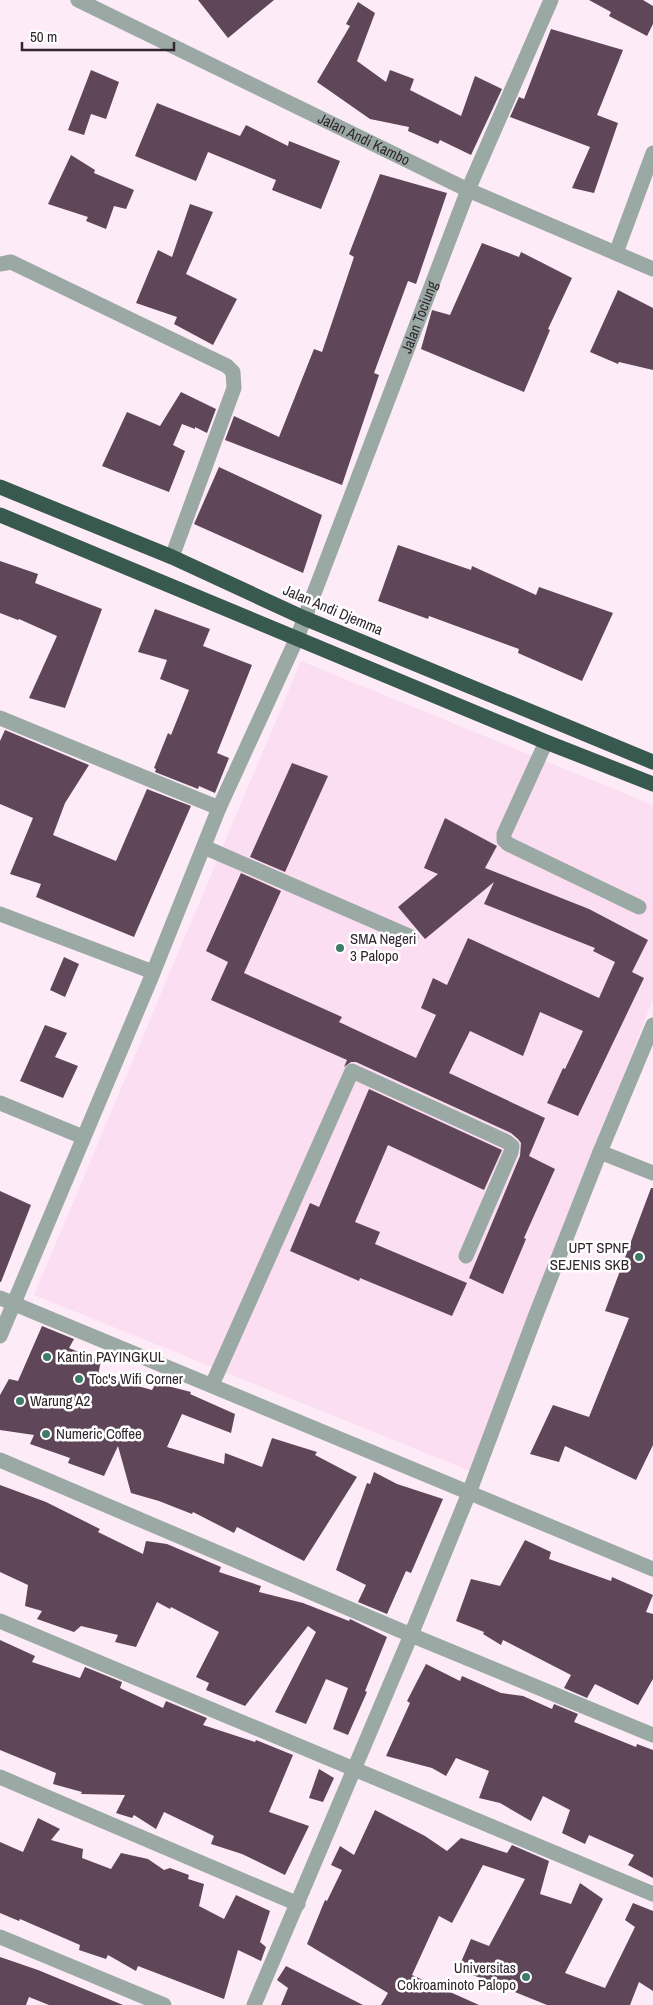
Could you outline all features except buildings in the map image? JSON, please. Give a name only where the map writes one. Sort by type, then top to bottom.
[{"type":"highway","name":"Jalan Andi Djemma","points":[[0,488],[172,557],[304,618],[653,762]]},
{"type":"highway","points":[[0,515],[546,742],[653,784]]},
{"type":"street","name":"Jalan Andi Kambo","points":[[78,0],[468,190],[653,269]]},
{"type":"street","name":"Jalan Tociung","points":[[0,1336],[7,1301],[84,1137],[219,808],[297,638],[468,190],[551,0]]},
{"type":"street","points":[[616,253],[653,153]]},
{"type":"street","points":[[0,264],[11,262],[227,366],[234,372],[234,388],[172,557]]},
{"type":"street","points":[[0,718],[219,808]]},
{"type":"street","points":[[546,742],[504,834],[505,842],[639,908]]},
{"type":"street","points":[[204,847],[411,938]]},
{"type":"street","points":[[0,914],[153,972]]},
{"type":"street","points":[[254,2005],[411,1635],[469,1493],[535,1317],[600,1152],[653,1025]]},
{"type":"street","points":[[212,1385],[352,1071],[512,1146],[466,1256]]},
{"type":"street","points":[[0,1103],[84,1137]]},
{"type":"street","points":[[600,1152],[653,1172]]},
{"type":"street","points":[[7,1301],[653,1568]]},
{"type":"street","points":[[0,1460],[653,1736]]},
{"type":"street","points":[[0,1621],[653,1894]]},
{"type":"street","points":[[0,1777],[298,1904]]},
{"type":"street","points":[[0,1937],[164,2005]]},
{"type":"shaded area","points":[[301,661],[653,805],[653,999],[470,1471],[34,1295]]},
{"type":"place","name":"SMA Negeri 3 Palopo","points":[[340,948]]},
{"type":"place","name":"UPT SPNF SEJENIS SKB","points":[[639,1257]]},
{"type":"place","name":"Kantin PAYINGKUL","points":[[47,1357]]},
{"type":"place","name":"Toc's Wifi Corner","points":[[79,1379]]},
{"type":"place","name":"Warung A2","points":[[20,1401]]},
{"type":"place","name":"Numeric Coffee","points":[[46,1434]]},
{"type":"place","name":"Universitas Cokroaminoto Palopo","points":[[526,1977]]}]
